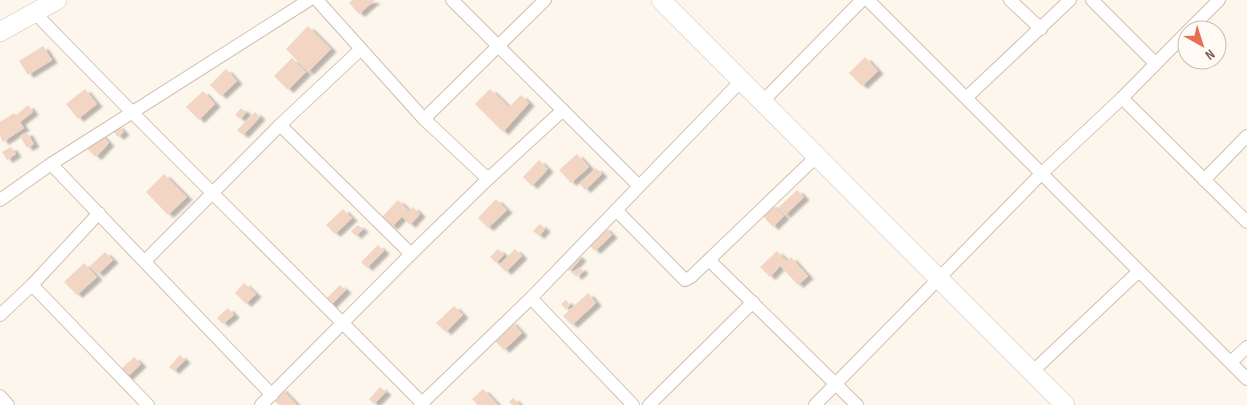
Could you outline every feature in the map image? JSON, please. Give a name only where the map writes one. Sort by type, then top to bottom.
[{"type":"street","points":[[0,32],[36,14],[57,0]]},
{"type":"street","points":[[0,200],[131,112],[309,0]]},
{"type":"street","points":[[317,0],[424,118],[488,179]]},
{"type":"street","points":[[452,0],[638,186]]},
{"type":"street","points":[[424,118],[545,0]]},
{"type":"street","points":[[661,0],[1065,405]]},
{"type":"street","points":[[762,102],[862,0]]},
{"type":"street","points":[[868,0],[1247,379]]},
{"type":"street","points":[[1010,0],[1041,29]]},
{"type":"street","points":[[967,97],[1070,0]]},
{"type":"street","points":[[1092,0],[1155,63]]},
{"type":"street","points":[[1199,20],[1219,0]]},
{"type":"street","points":[[36,14],[131,112],[344,322],[422,404],[531,298],[741,81]]},
{"type":"street","points":[[815,405],[1040,174],[1122,98],[1177,42]]},
{"type":"street","points":[[145,261],[280,125],[361,49]]},
{"type":"street","points":[[1122,98],[1247,222]]},
{"type":"street","points":[[261,405],[411,254],[563,110]]},
{"type":"street","points":[[280,125],[411,254]]},
{"type":"street","points":[[1204,180],[1247,136]]},
{"type":"street","points":[[616,210],[685,280],[691,277],[817,156]]},
{"type":"street","points":[[51,164],[272,395]]},
{"type":"street","points":[[0,315],[32,285],[99,213]]},
{"type":"street","points":[[709,260],[857,405]]},
{"type":"street","points":[[1032,372],[1138,272]]},
{"type":"street","points":[[32,285],[148,405]]},
{"type":"street","points":[[531,298],[632,405]]},
{"type":"street","points":[[649,405],[752,302]]},
{"type":"street","points":[[1230,362],[1247,347]]},
{"type":"street","points":[[0,396],[8,405]]},
{"type":"building","points":[[352,0],[375,0],[359,14],[349,3]]},
{"type":"building","points":[[308,26],[331,49],[308,72],[286,49]]},
{"type":"building","points":[[43,46],[52,60],[28,75],[19,61]]},
{"type":"building","points":[[865,57],[878,71],[862,86],[849,73]]},
{"type":"building","points":[[292,58],[306,72],[288,90],[274,76]]},
{"type":"building","points":[[226,69],[237,81],[221,96],[210,85]]},
{"type":"building","points":[[85,89],[97,104],[78,119],[66,104]]},
{"type":"building","points":[[490,89],[509,107],[521,95],[529,103],[503,132],[475,104]]},
{"type":"building","points":[[203,91],[215,104],[199,120],[186,107]]},
{"type":"building","points":[[28,105],[33,112],[20,122],[24,128],[3,142],[0,136],[0,122],[14,113],[16,115]]},
{"type":"building","points":[[241,108],[246,112],[240,119],[235,115]]},
{"type":"building","points":[[255,112],[260,117],[243,135],[237,130]]},
{"type":"building","points":[[117,125],[124,132],[118,137],[112,130]]},
{"type":"building","points":[[27,132],[34,144],[27,148],[20,136]]},
{"type":"building","points":[[100,134],[109,143],[96,157],[86,148]]},
{"type":"building","points":[[11,147],[16,154],[7,160],[2,152]]},
{"type":"building","points":[[577,154],[589,167],[571,183],[559,170]]},
{"type":"building","points":[[539,160],[548,169],[532,186],[523,177]]},
{"type":"building","points":[[596,168],[602,174],[585,190],[580,184]]},
{"type":"building","points":[[164,174],[187,197],[168,215],[146,192]]},
{"type":"building","points":[[797,190],[804,197],[785,215],[778,208]]},
{"type":"building","points":[[496,199],[507,210],[488,228],[478,218]]},
{"type":"building","points":[[398,200],[408,210],[392,227],[382,217]]},
{"type":"building","points":[[771,204],[784,216],[773,227],[761,214]]},
{"type":"building","points":[[413,207],[420,214],[410,225],[402,217]]},
{"type":"building","points":[[343,209],[352,218],[335,234],[326,225]]},
{"type":"building","points":[[540,224],[545,229],[539,236],[533,231]]},
{"type":"building","points":[[358,225],[363,229],[356,236],[351,231]]},
{"type":"building","points":[[604,227],[612,235],[595,251],[587,243]]},
{"type":"building","points":[[378,245],[384,251],[367,268],[361,262]]},
{"type":"building","points":[[498,249],[504,255],[496,263],[490,257]]},
{"type":"building","points":[[515,249],[522,256],[506,272],[499,265]]},
{"type":"building","points":[[777,251],[787,261],[791,257],[808,276],[798,285],[780,266],[770,277],[760,267]]},
{"type":"building","points":[[105,252],[113,260],[98,274],[90,266]]},
{"type":"building","points":[[576,254],[581,258],[569,271],[565,267]]},
{"type":"building","points":[[84,263],[97,277],[77,295],[64,282]]},
{"type":"building","points":[[580,267],[583,271],[576,277],[573,272]]},
{"type":"building","points":[[244,283],[256,294],[246,304],[235,293]]},
{"type":"building","points":[[340,285],[346,290],[330,306],[325,300]]},
{"type":"building","points":[[588,293],[596,303],[572,325],[563,316]]},
{"type":"building","points":[[566,300],[570,305],[565,309],[561,304]]},
{"type":"building","points":[[454,306],[463,315],[446,332],[436,323]]},
{"type":"building","points":[[228,308],[234,315],[223,324],[217,318]]},
{"type":"building","points":[[511,321],[522,333],[504,350],[492,338]]},
{"type":"building","points":[[180,355],[185,360],[174,371],[169,367]]},
{"type":"building","points":[[134,357],[141,364],[125,379],[118,372]]},
{"type":"building","points":[[380,387],[386,392],[374,404],[369,399]]},
{"type":"building","points":[[281,388],[297,405],[279,405],[271,397]]},
{"type":"building","points":[[483,389],[498,405],[478,405],[472,399]]},
{"type":"building","points":[[513,398],[520,405],[512,405],[509,402]]}]
